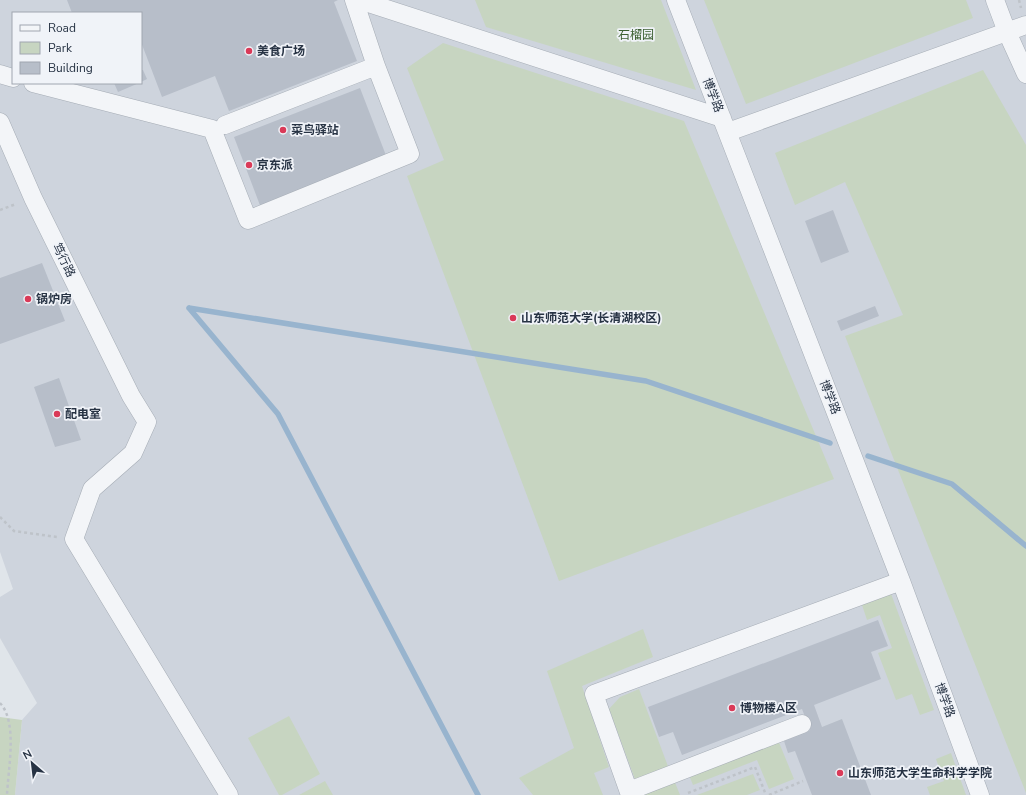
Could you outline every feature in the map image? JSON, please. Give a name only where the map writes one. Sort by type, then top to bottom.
[{"type":"street","points":[[37,84],[212,129],[248,220],[410,154],[376,66],[354,0]]},
{"type":"street","points":[[359,0],[725,125],[1026,25]]},
{"type":"street","name":"博学路","points":[[676,0],[901,581],[980,795]]},
{"type":"street","points":[[995,0],[1007,32],[1026,74]]},
{"type":"street","points":[[225,124],[376,66]]},
{"type":"street","points":[[0,74],[12,78]]},
{"type":"street","name":"笃行路","points":[[0,122],[33,198],[131,396],[147,422],[133,453],[92,489],[74,539]]},
{"type":"street","points":[[74,539],[229,795]]},
{"type":"street","points":[[802,724],[630,793],[594,694],[901,581]]},
{"type":"path","points":[[0,517],[14,531],[74,539]]},
{"type":"path","points":[[0,703],[6,710],[11,737],[7,795]]},
{"type":"path","points":[[688,793],[755,766],[766,795]]},
{"type":"path","points":[[769,795],[803,781]]},
{"type":"shaded area","name":"山东师范大学(长清湖校区)","points":[[0,0],[1026,0],[1026,795],[15,795],[22,720],[37,703],[0,638],[0,597],[13,589],[0,552]]},
{"type":"green space","name":"石榴园","points":[[475,0],[661,0],[696,90],[486,27]]},
{"type":"green space","points":[[704,0],[966,0],[973,18],[746,104]]},
{"type":"green space","points":[[443,43],[684,121],[834,479],[559,581],[407,176],[444,160],[407,68]]},
{"type":"green space","points":[[983,70],[1026,145],[1026,793],[845,336],[903,315],[845,182],[795,205],[775,153]]},
{"type":"green space","points":[[890,591],[934,710],[920,715],[912,694],[896,700],[878,653],[892,648],[880,615],[867,620],[861,602]]},
{"type":"green space","points":[[643,629],[653,657],[582,686],[609,767],[594,773],[603,795],[533,795],[519,778],[574,748],[547,671]]},
{"type":"green space","points":[[639,689],[669,769],[636,782],[609,709],[620,697]]},
{"type":"green space","points":[[289,716],[320,774],[282,795],[279,795],[248,738]]},
{"type":"green space","points":[[0,717],[22,720],[15,795],[0,795]]},
{"type":"green space","points":[[778,740],[794,779],[769,789],[757,760],[693,785],[689,775]]},
{"type":"green space","points":[[951,753],[966,795],[930,795],[927,787],[944,781],[936,759]]},
{"type":"green space","points":[[753,774],[760,790],[747,795],[697,795]]},
{"type":"green space","points":[[674,780],[680,795],[638,795]]},
{"type":"green space","points":[[325,781],[333,795],[299,795]]},
{"type":"building","name":"美食广场","points":[[67,0],[338,0],[334,2],[357,61],[229,111],[215,76],[162,97],[142,45],[142,12],[72,12]]},
{"type":"building","points":[[142,70],[143,70],[147,79],[142,82]]},
{"type":"building","points":[[114,84],[137,84],[118,92]]},
{"type":"building","points":[[360,88],[387,158],[261,208],[234,137]]},
{"type":"building","points":[[833,210],[849,252],[821,263],[805,221]]},
{"type":"building","name":"锅炉房","points":[[42,263],[65,321],[0,344],[0,278]]},
{"type":"building","points":[[875,306],[879,316],[841,331],[837,321]]},
{"type":"building","name":"配电室","points":[[59,378],[81,440],[55,447],[34,387]]},
{"type":"building","name":"博物楼A区","points":[[878,620],[888,646],[871,652],[881,679],[814,705],[822,727],[842,719],[871,795],[812,795],[795,751],[788,753],[784,741],[810,730],[802,709],[682,755],[673,732],[659,737],[648,707]]},
{"type":"waterway","points":[[189,308],[646,381],[830,443]]},
{"type":"waterway","points":[[189,308],[278,414],[478,795]]},
{"type":"waterway","points":[[868,456],[952,484],[1026,546]]},
{"type":"place","name":"美食广场","points":[[249,51]]},
{"type":"place","name":"菜鸟驿站","points":[[283,130]]},
{"type":"place","name":"京东派","points":[[249,165]]},
{"type":"place","name":"锅炉房","points":[[28,299]]},
{"type":"place","name":"山东师范大学(长清湖校区)","points":[[513,318]]},
{"type":"place","name":"配电室","points":[[57,414]]},
{"type":"place","name":"博物楼A区","points":[[732,708]]},
{"type":"place","name":"山东师范大学生命科学学院","points":[[840,773]]}]
